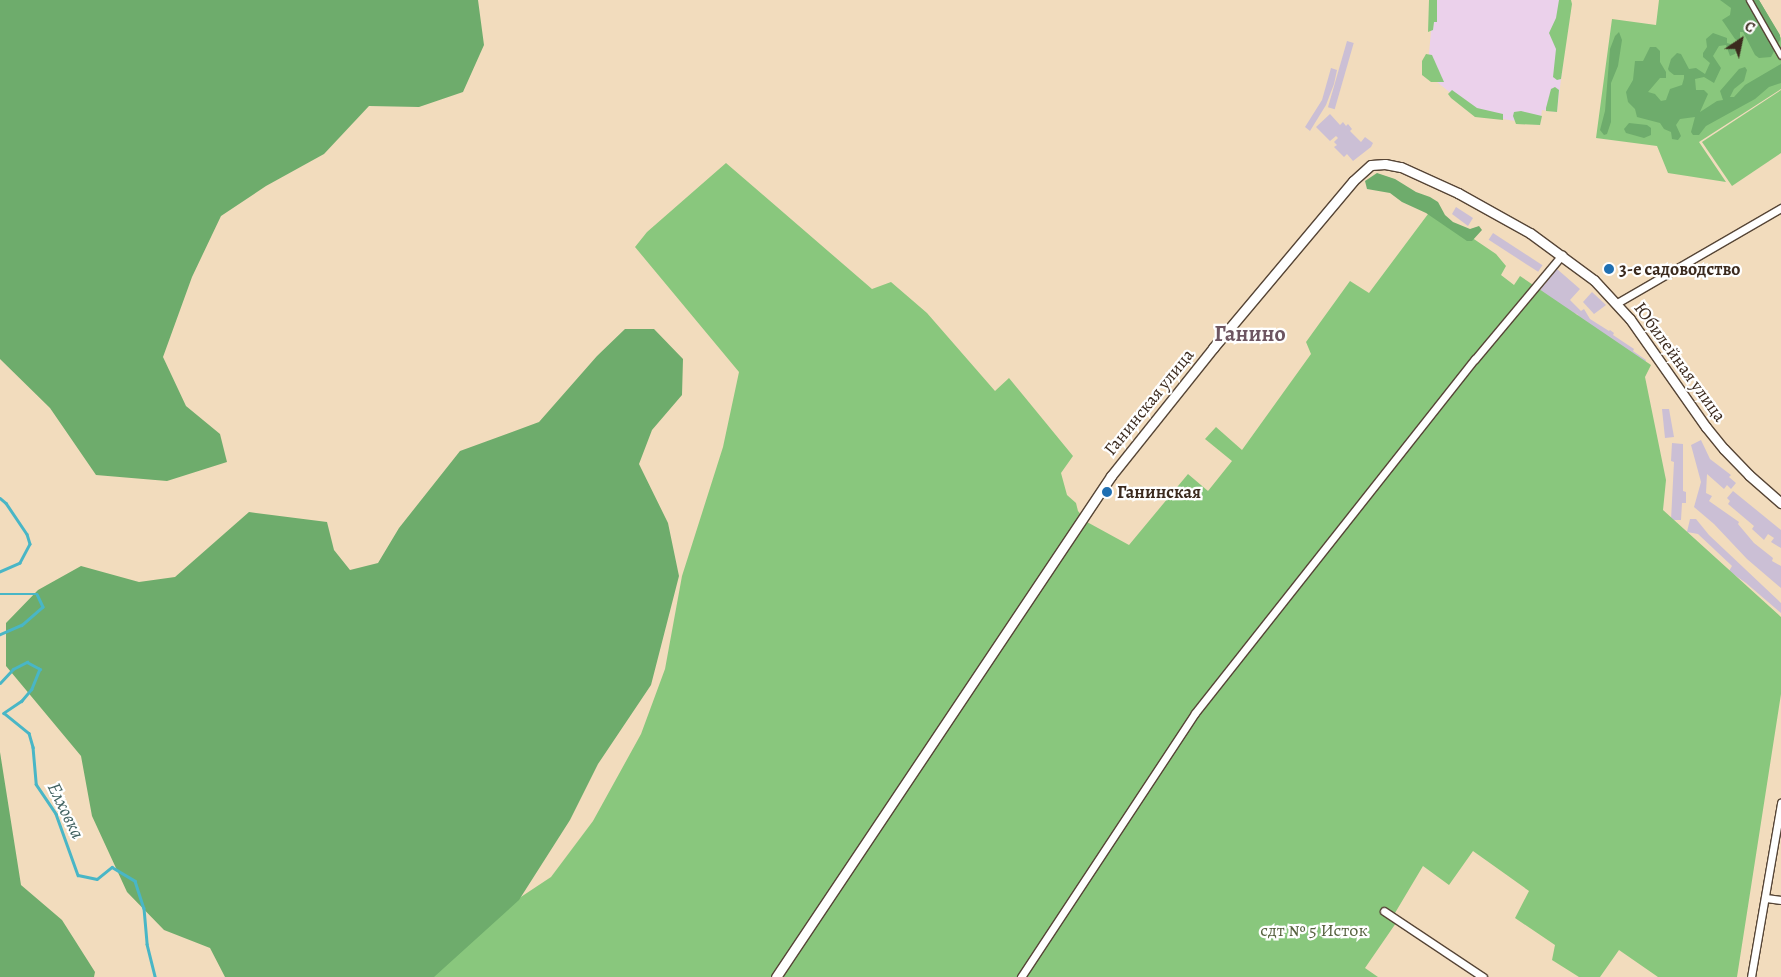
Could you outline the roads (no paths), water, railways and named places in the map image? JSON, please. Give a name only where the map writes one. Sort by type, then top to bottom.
[{"type":"street","points":[[1749,0],[1781,56]]},
{"type":"street","name":"Юбилейная улица","points":[[1361,172],[1371,166],[1386,164],[1411,170],[1513,222],[1562,255],[1594,280],[1617,303],[1706,427],[1749,475],[1781,503]]},
{"type":"street","name":"Ганинская улица","points":[[776,977],[1082,518],[1159,414],[1361,172]]},
{"type":"street","points":[[1617,303],[1781,208]]},
{"type":"street","points":[[1021,977],[1195,713],[1474,359],[1562,255]]},
{"type":"street","points":[[1751,977],[1781,803]]},
{"type":"street","points":[[1766,898],[1781,900]]},
{"type":"street","points":[[1384,911],[1483,977]]},
{"type":"waterway","name":"Елховка","points":[[0,498],[6,503],[27,534],[30,544],[20,563],[0,572]]},
{"type":"waterway","name":"Елховка","points":[[0,594],[37,594],[43,607],[22,625],[0,635]]},
{"type":"waterway","name":"Елховка","points":[[0,683],[13,669],[27,662],[40,669],[32,689],[22,701],[4,713],[29,733],[33,747],[36,784],[56,814],[78,875],[97,879],[112,867],[135,881],[144,908],[147,944],[155,977]]},
{"type":"place","name":"3-е садоводство","points":[[1609,269]]},
{"type":"place","name":"Ганинская","points":[[1107,492]]},
{"type":"district","name":"Ганино","points":[[1250,335]]},
{"type":"park label","name":"сдт № 5 Исток","points":[[1314,930]]}]
